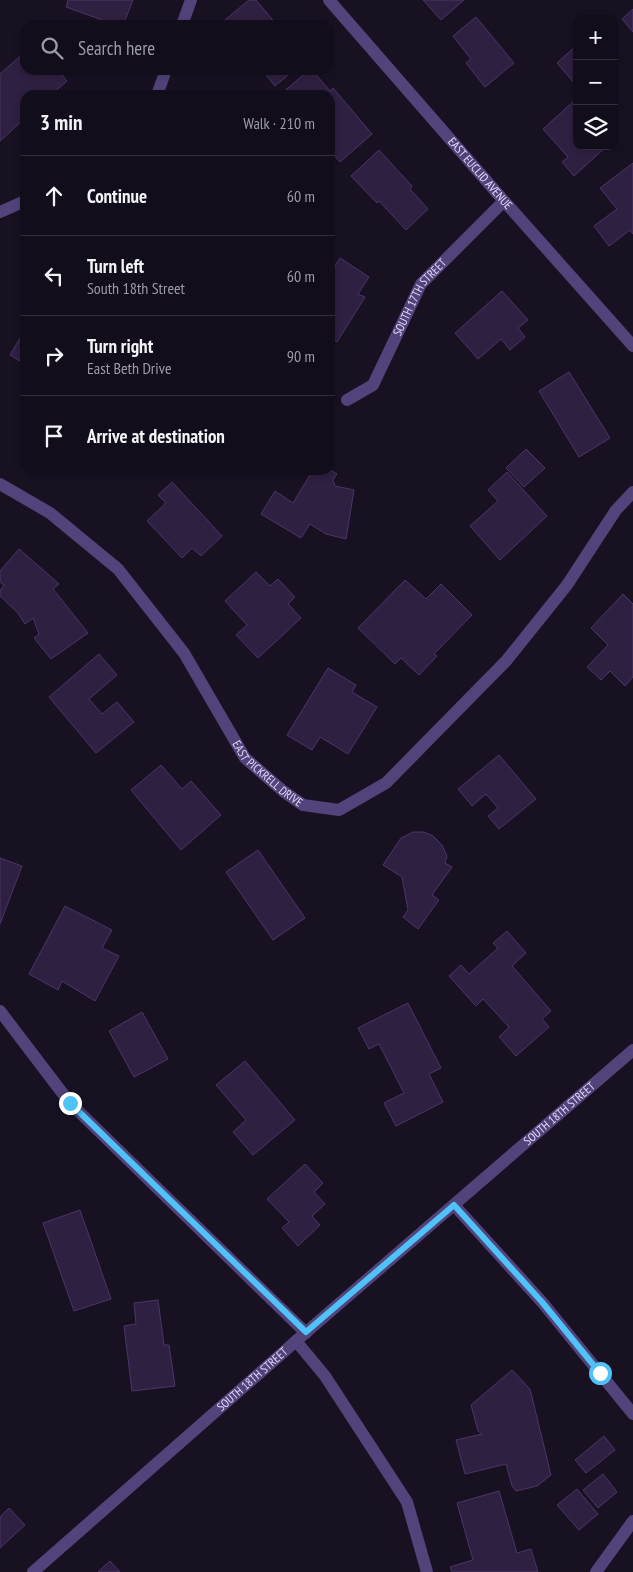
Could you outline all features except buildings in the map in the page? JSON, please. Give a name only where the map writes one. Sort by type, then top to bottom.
[{"type":"street","points":[[184,20],[192,0]]},
{"type":"street","name":"EAST EUCLID AVENUE","points":[[329,0],[633,346]]},
{"type":"street","points":[[159,90],[164,75]]},
{"type":"street","name":"SOUTH 17TH STREET","points":[[347,400],[373,385],[421,284],[504,201]]},
{"type":"street","points":[[0,212],[20,203]]},
{"type":"street","name":"EAST PICKRELL DRIVE","points":[[0,484],[50,513],[118,569],[184,653],[245,758],[283,791],[303,805],[339,810],[386,783],[506,661],[567,584],[616,510],[633,492]]},
{"type":"street","points":[[0,1011],[70,1103],[301,1337],[407,1502],[427,1572]]},
{"type":"street","name":"SOUTH 18TH STREET","points":[[33,1572],[633,1050]]},
{"type":"street","points":[[454,1205],[542,1302],[633,1414]]},
{"type":"street","points":[[596,1572],[633,1520]]},
{"type":"route","points":[[70,1103],[306,1332],[454,1205],[542,1302],[600,1373]]}]
